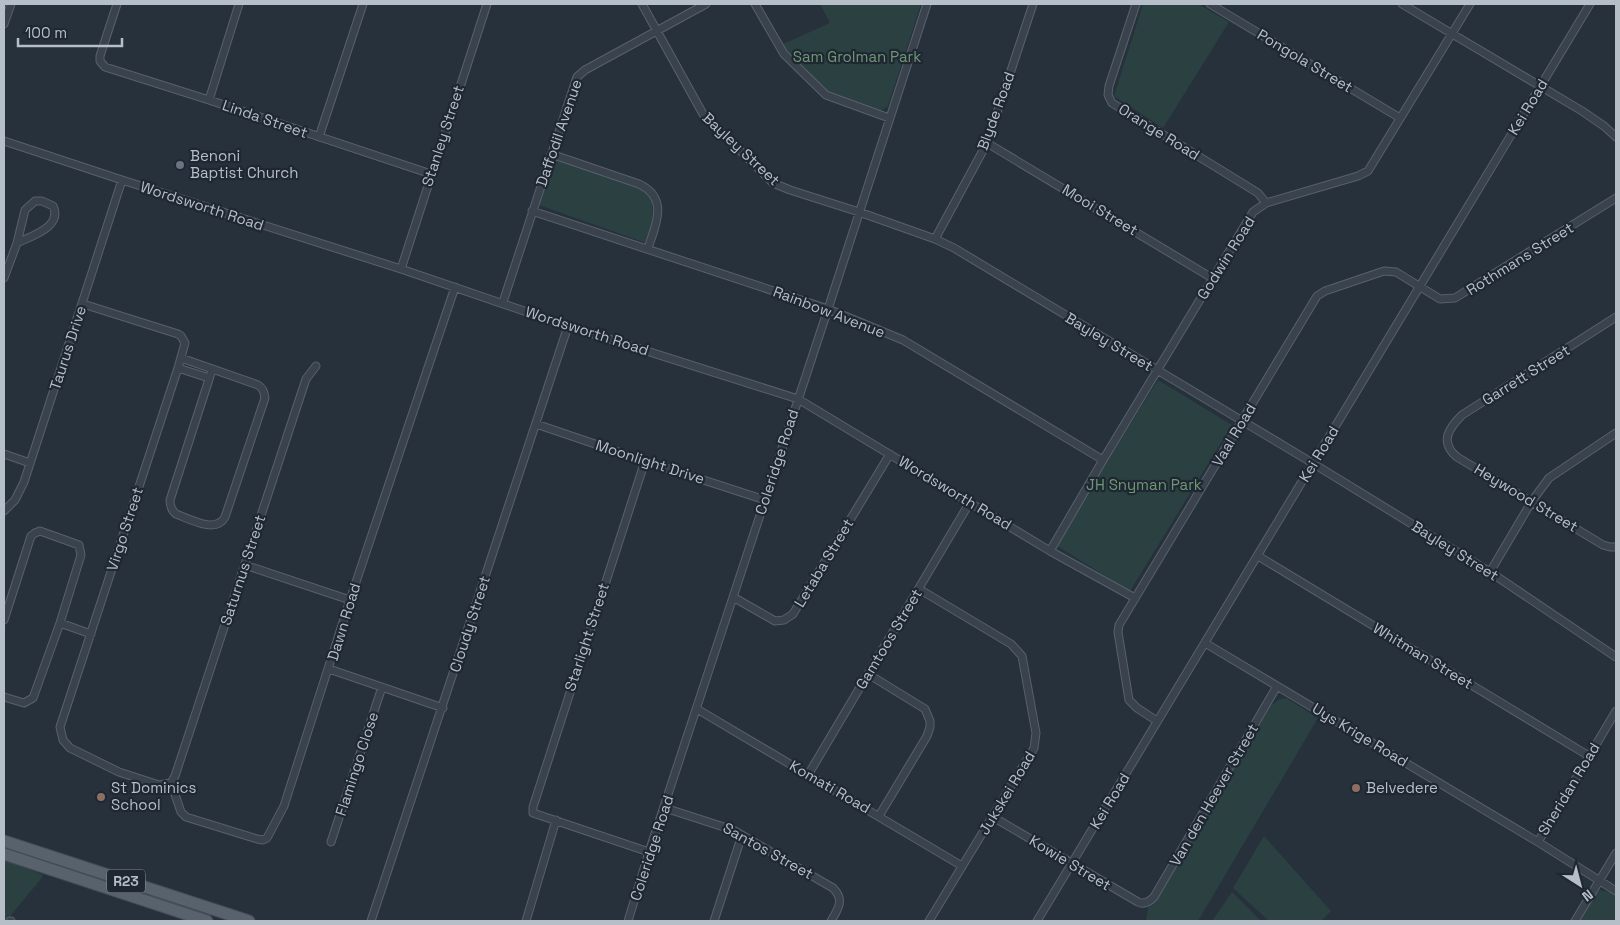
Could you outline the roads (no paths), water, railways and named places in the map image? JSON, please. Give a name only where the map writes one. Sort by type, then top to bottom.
[{"type":"main road","name":"R23","points":[[4,841],[242,920]]},
{"type":"main road","name":"R23","points":[[4,854],[207,921]]},
{"type":"street","points":[[4,24],[10,4]]},
{"type":"street","name":"Linda Street","points":[[117,4],[100,56],[101,62],[110,69],[431,174]]},
{"type":"street","points":[[209,100],[240,4]]},
{"type":"street","points":[[319,137],[363,4]]},
{"type":"street","name":"Stanley Street","points":[[400,269],[487,4]]},
{"type":"street","name":"Bayley Street","points":[[642,4],[702,114],[773,183],[785,189],[859,212],[935,239],[954,248],[1490,572],[1616,658]]},
{"type":"street","name":"Daffodil Avenue","points":[[503,302],[573,84],[578,74],[706,4]]},
{"type":"street","points":[[754,4],[784,54],[826,95],[889,118]]},
{"type":"street","name":"Coleridge Road","points":[[628,921],[927,4]]},
{"type":"street","name":"Blyde Road","points":[[935,239],[987,142],[1033,4]]},
{"type":"street","name":"Orange Road","points":[[1136,4],[1109,86],[1108,95],[1112,103],[1258,193],[1266,203]]},
{"type":"street","name":"Pongola Street","points":[[1210,4],[1400,118]]},
{"type":"street","points":[[1402,4],[1600,123],[1616,138]]},
{"type":"street","name":"Godwin Road","points":[[1050,550],[1253,212],[1266,203],[1364,173],[1370,167],[1470,4]]},
{"type":"street","name":"Kei Road","points":[[1037,921],[1590,4]]},
{"type":"street","name":"Wordsworth Road","points":[[4,141],[503,302],[568,326],[798,399],[1050,550],[1135,598]]},
{"type":"street","name":"Mooi Street","points":[[987,142],[1212,278]]},
{"type":"street","points":[[551,154],[639,184],[650,191],[656,201],[659,212],[648,248]]},
{"type":"street","name":"Taurus Drive","points":[[4,511],[15,500],[30,462],[122,180]]},
{"type":"street","name":"Rothmans Street","points":[[1420,287],[1440,299],[1450,300],[1461,297],[1616,198]]},
{"type":"street","points":[[4,278],[17,243],[25,210],[35,201],[42,201],[53,206],[56,211],[52,224],[17,243]]},
{"type":"street","name":"Rainbow Avenue","points":[[532,211],[828,309],[914,346],[1103,460]]},
{"type":"street","name":"Vaal Road","points":[[1157,721],[1137,708],[1129,700],[1118,632],[1120,625],[1315,299],[1321,292],[1357,279],[1390,271],[1420,287]]},
{"type":"street","name":"Dawn Road","points":[[173,779],[181,812],[184,816],[257,840],[266,840],[284,806],[350,600],[455,287]]},
{"type":"street","name":"Virgo Street","points":[[82,304],[178,334],[185,343],[60,727],[63,740],[70,748],[119,772],[159,785],[173,779]]},
{"type":"street","name":"Garrett Street","points":[[1448,442],[1449,431],[1462,415],[1616,318]]},
{"type":"street","name":"Cloudy Street","points":[[371,921],[568,326]]},
{"type":"street","points":[[181,358],[258,385],[262,388],[265,398],[225,517],[221,523],[213,526],[176,514],[170,504],[212,370]]},
{"type":"street","name":"Saturnus Street","points":[[173,779],[306,379],[316,366]]},
{"type":"street","points":[[178,368],[210,378]]},
{"type":"street","name":"Moonlight Drive","points":[[536,424],[765,500]]},
{"type":"street","points":[[1490,572],[1542,486],[1554,473],[1616,433]]},
{"type":"street","name":"Heywood Street","points":[[1448,442],[1449,448],[1457,457],[1599,542],[1613,547]]},
{"type":"street","points":[[4,454],[30,462]]},
{"type":"street","name":"Letaba Street","points":[[734,597],[775,621],[784,620],[793,614],[890,454]]},
{"type":"street","name":"Starlight Street","points":[[556,820],[533,813],[534,798],[645,461]]},
{"type":"street","name":"Gamtoos Street","points":[[808,775],[970,502]]},
{"type":"street","points":[[4,620],[31,536],[40,532],[77,543],[81,549],[81,555],[60,624],[33,698],[24,703],[4,697]]},
{"type":"street","name":"Whitman Street","points":[[1258,556],[1589,756]]},
{"type":"street","points":[[245,565],[350,600]]},
{"type":"street","name":"Jukskei Road","points":[[920,589],[1011,644],[1022,656],[1036,733],[1034,748],[929,921]]},
{"type":"street","points":[[60,624],[91,634]]},
{"type":"street","name":"Uys Krige Road","points":[[1205,643],[1538,842],[1616,891]]},
{"type":"street","points":[[329,669],[443,708]]},
{"type":"street","points":[[868,674],[925,710],[930,721],[927,736],[879,816]]},
{"type":"street","name":"Van den Heever Street","points":[[1148,901],[1154,896],[1277,686]]},
{"type":"street","name":"Flamingo Close","points":[[331,842],[382,687]]},
{"type":"street","name":"Komati Road","points":[[697,709],[962,866]]},
{"type":"street","name":"Sheridan Road","points":[[1538,842],[1616,711]]},
{"type":"street","name":"Santos Street","points":[[665,808],[721,825],[834,888],[838,892],[840,904],[830,921]]},
{"type":"street","name":"Kowie Street","points":[[993,817],[1138,902],[1148,901]]},
{"type":"street","points":[[526,921],[556,820],[649,852]]},
{"type":"street","points":[[714,921],[742,835]]},
{"type":"street","points":[[1575,921],[1616,853]]},
{"type":"street","name":"Kei Road","points":[[1041,921],[1048,904]]},
{"type":"place","name":"Benoni Baptist Church","points":[[180,165]]},
{"type":"place","name":"Belvedere","points":[[1356,788]]},
{"type":"place","name":"St Dominics School","points":[[101,797]]},
{"type":"park label","name":"Sam Grolman Park","points":[[857,57]]},
{"type":"park label","name":"JH Snyman Park","points":[[1144,485]]}]
